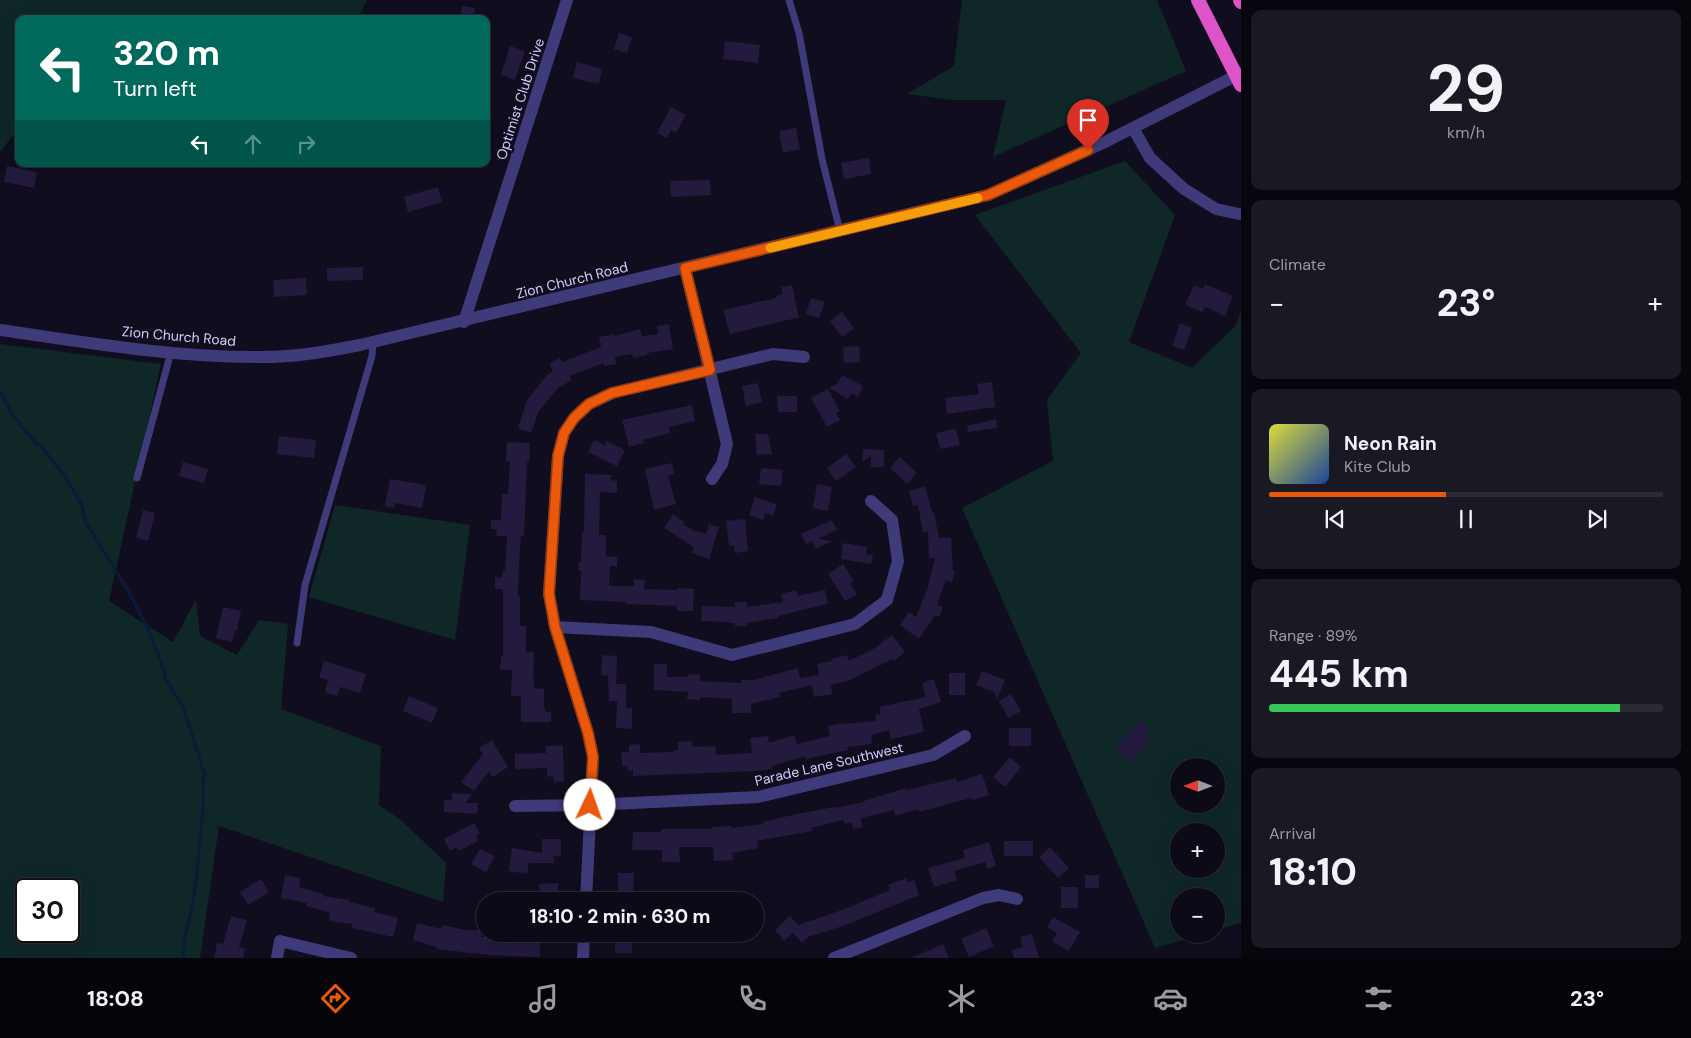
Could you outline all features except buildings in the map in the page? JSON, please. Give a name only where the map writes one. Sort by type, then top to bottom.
[{"type":"highway","points":[[1198,0],[1239,77]]},
{"type":"street","name":"Optimist Club Drive","points":[[464,322],[567,0]]},
{"type":"street","name":"Zion Church Road","points":[[0,330],[171,352],[255,357],[324,352],[373,342],[464,322],[988,195],[1239,77]]},
{"type":"street","points":[[1133,128],[1150,158],[1184,189],[1216,209],[1239,214]]},
{"type":"street","points":[[685,268],[728,444],[722,464],[712,479]]},
{"type":"street","points":[[586,892],[593,757],[588,733],[555,627],[549,594],[558,456],[564,433],[574,418],[589,404],[612,393],[773,354],[804,357]]},
{"type":"street","points":[[555,627],[651,632],[732,655],[855,624],[887,600],[898,561],[892,520],[871,501]]},
{"type":"street","name":"Parade Lane Southwest","points":[[514,806],[590,805],[758,797],[933,755],[965,736]]},
{"type":"street","points":[[834,958],[983,898],[999,895],[1017,899]]},
{"type":"street","points":[[277,958],[280,941],[352,958]]},
{"type":"street","points":[[583,958],[584,942]]},
{"type":"lane","points":[[789,0],[799,33],[822,159],[840,232]]},
{"type":"lane","points":[[298,643],[305,585],[372,356],[373,342]]},
{"type":"lane","points":[[137,478],[171,352]]},
{"type":"green space","points":[[0,0],[367,0],[359,15],[15,15],[15,133],[0,152]]},
{"type":"green space","points":[[962,0],[1157,0],[1186,71],[993,157],[1006,100],[952,100],[907,94],[954,66]]},
{"type":"green space","points":[[1125,161],[1175,215],[1129,342],[1192,368],[1236,325],[1241,311],[1241,923],[1225,927],[1225,888],[1170,888],[1170,943],[1172,943],[1155,948],[962,508],[1053,461],[1047,400],[1081,353],[975,215]]},
{"type":"green space","points":[[0,344],[161,364],[109,601],[173,642],[196,600],[200,636],[237,655],[259,620],[288,624],[281,709],[381,746],[379,805],[401,820],[446,863],[443,902],[219,826],[200,958],[0,958]]},
{"type":"green space","points":[[335,505],[470,525],[455,640],[309,597]]},
{"type":"waterway","points":[[0,391],[14,417],[65,476],[82,506],[86,523],[129,592],[148,629],[165,673],[164,676],[183,707],[205,775],[203,779],[203,807],[197,873],[183,958]]},
{"type":"slow traffic","points":[[770,248],[978,198]]},
{"type":"route","points":[[590,805],[593,757],[588,733],[555,627],[549,594],[558,456],[564,433],[574,418],[589,404],[612,393],[710,370],[685,268],[988,195],[1088,150]]}]
